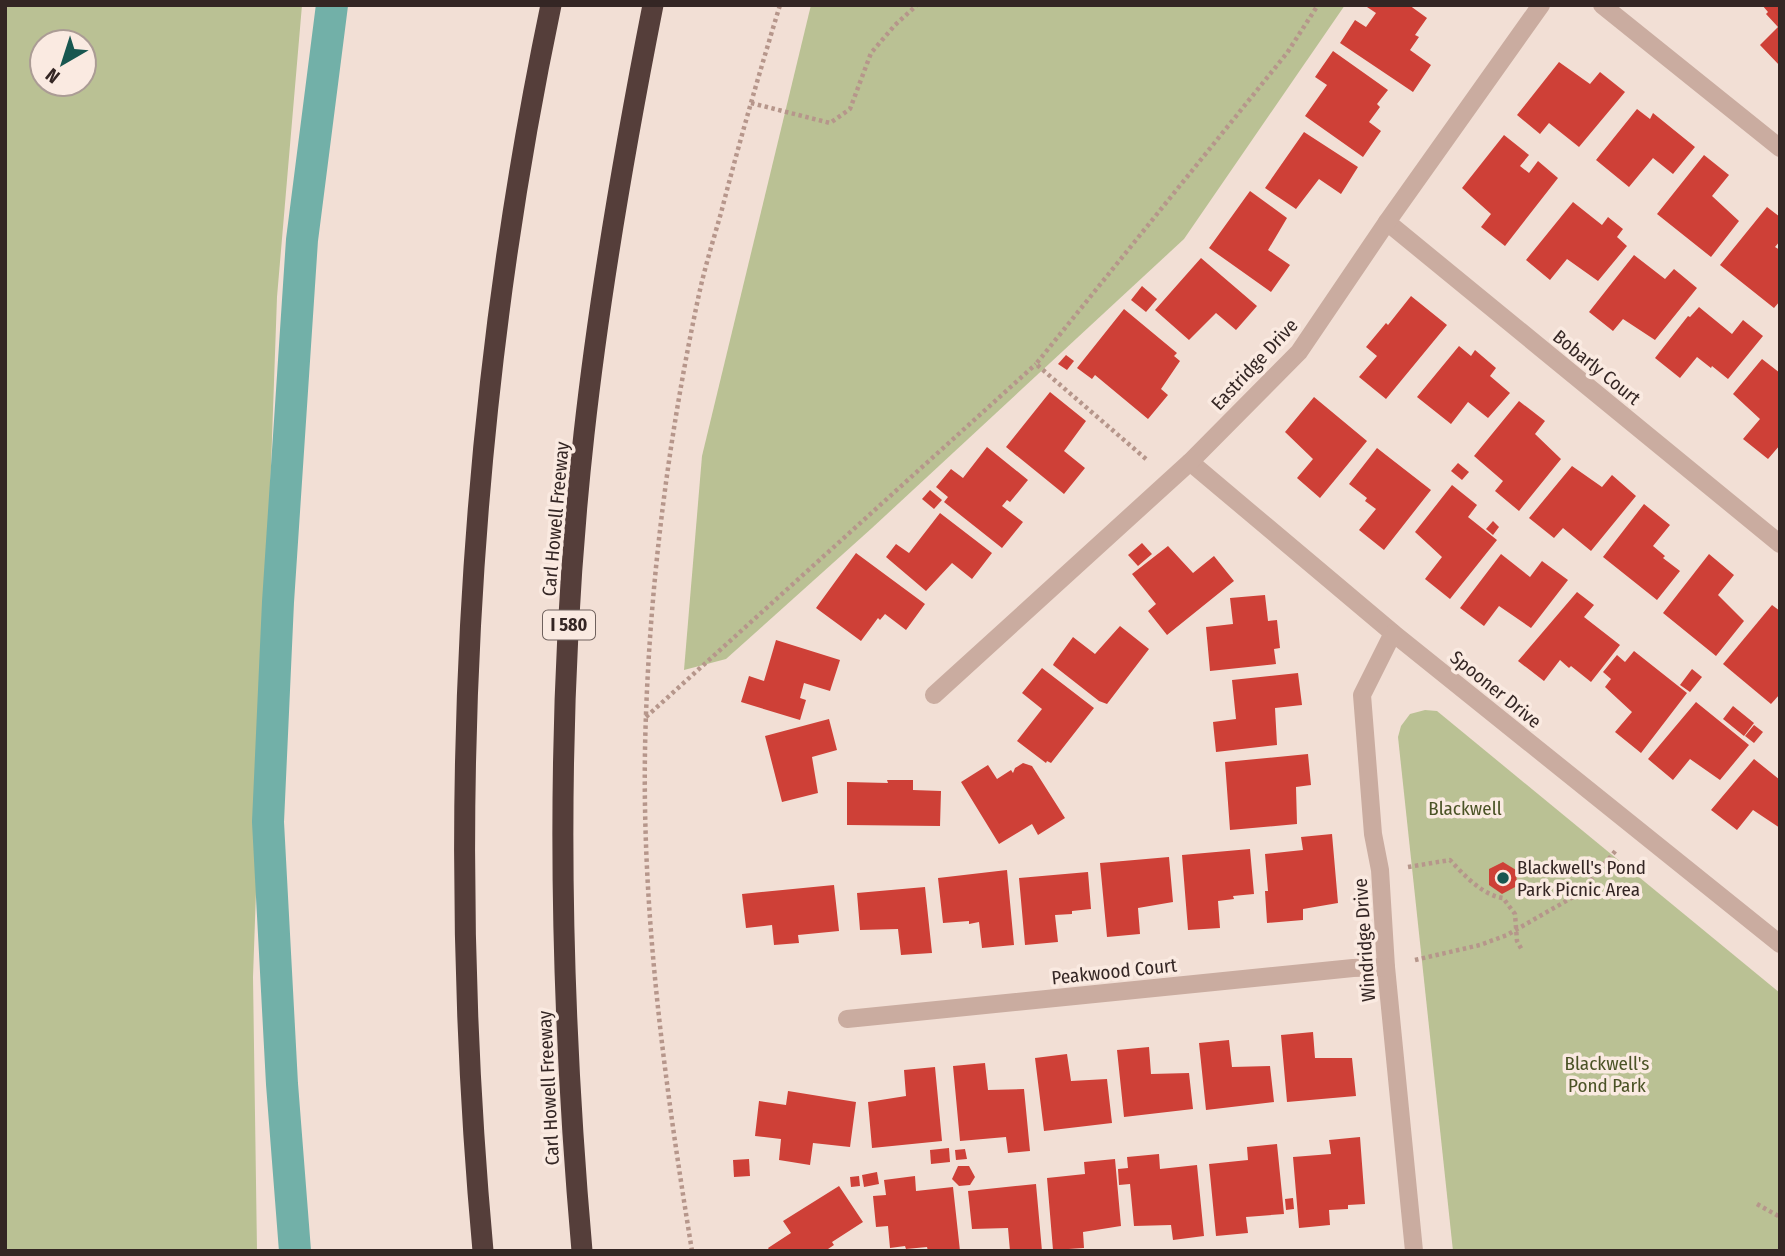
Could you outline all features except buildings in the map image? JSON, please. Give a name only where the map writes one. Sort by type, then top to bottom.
[{"type":"highway","points":[[483,1251],[468,1046],[465,949],[466,745],[474,562],[482,464],[513,223],[551,5]]},
{"type":"highway","name":"Carl Howell Freeway","points":[[582,1251],[566,1003],[562,872],[572,578],[584,435],[595,346],[653,5]]},
{"type":"street","name":"Eastridge Drive","points":[[934,695],[1190,461],[1299,352],[1387,222],[1541,5]]},
{"type":"street","points":[[1602,5],[1780,148]]},
{"type":"street","name":"Bobarly Court","points":[[1387,222],[1780,544]]},
{"type":"street","name":"Spooner Drive","points":[[1190,461],[1393,633],[1780,944]]},
{"type":"street","name":"Windridge Drive","points":[[1393,633],[1362,695],[1414,1251]]},
{"type":"street","name":"Peakwood Court","points":[[847,1019],[1353,968],[1386,967]]},
{"type":"path","points":[[692,1251],[670,1118],[657,1006],[646,852],[646,717],[651,615],[671,455],[698,297],[780,5]]},
{"type":"path","points":[[751,103],[830,123],[850,109],[871,53],[917,5]]},
{"type":"path","points":[[646,717],[1036,364],[1286,53],[1318,5]]},
{"type":"path","points":[[1036,364],[1146,459]]},
{"type":"path","points":[[1415,960],[1480,945],[1507,935],[1580,893],[1617,849]]},
{"type":"path","points":[[1408,867],[1450,860],[1480,887],[1495,897],[1503,898],[1515,914],[1517,941],[1522,950]]},
{"type":"path","points":[[1757,1204],[1780,1217]]},
{"type":"green space","points":[[5,5],[302,5],[277,297],[253,977],[257,1251],[5,1251]]},
{"type":"green space","points":[[811,5],[1345,5],[1184,239],[872,528],[726,659],[684,670],[702,456]]},
{"type":"green space","name":"Blackwell's Pond Park","points":[[1425,710],[1437,711],[1780,993],[1780,1251],[1453,1251],[1398,737],[1401,726],[1410,714]]},
{"type":"waterway","points":[[295,1251],[282,1084],[268,822],[278,602],[302,240],[332,5]]},
{"type":"place","name":"Blackwell's Pond Park Picnic Area","points":[[1503,878]]},
{"type":"park label","name":"Blackwell","points":[[1465,808]]}]
